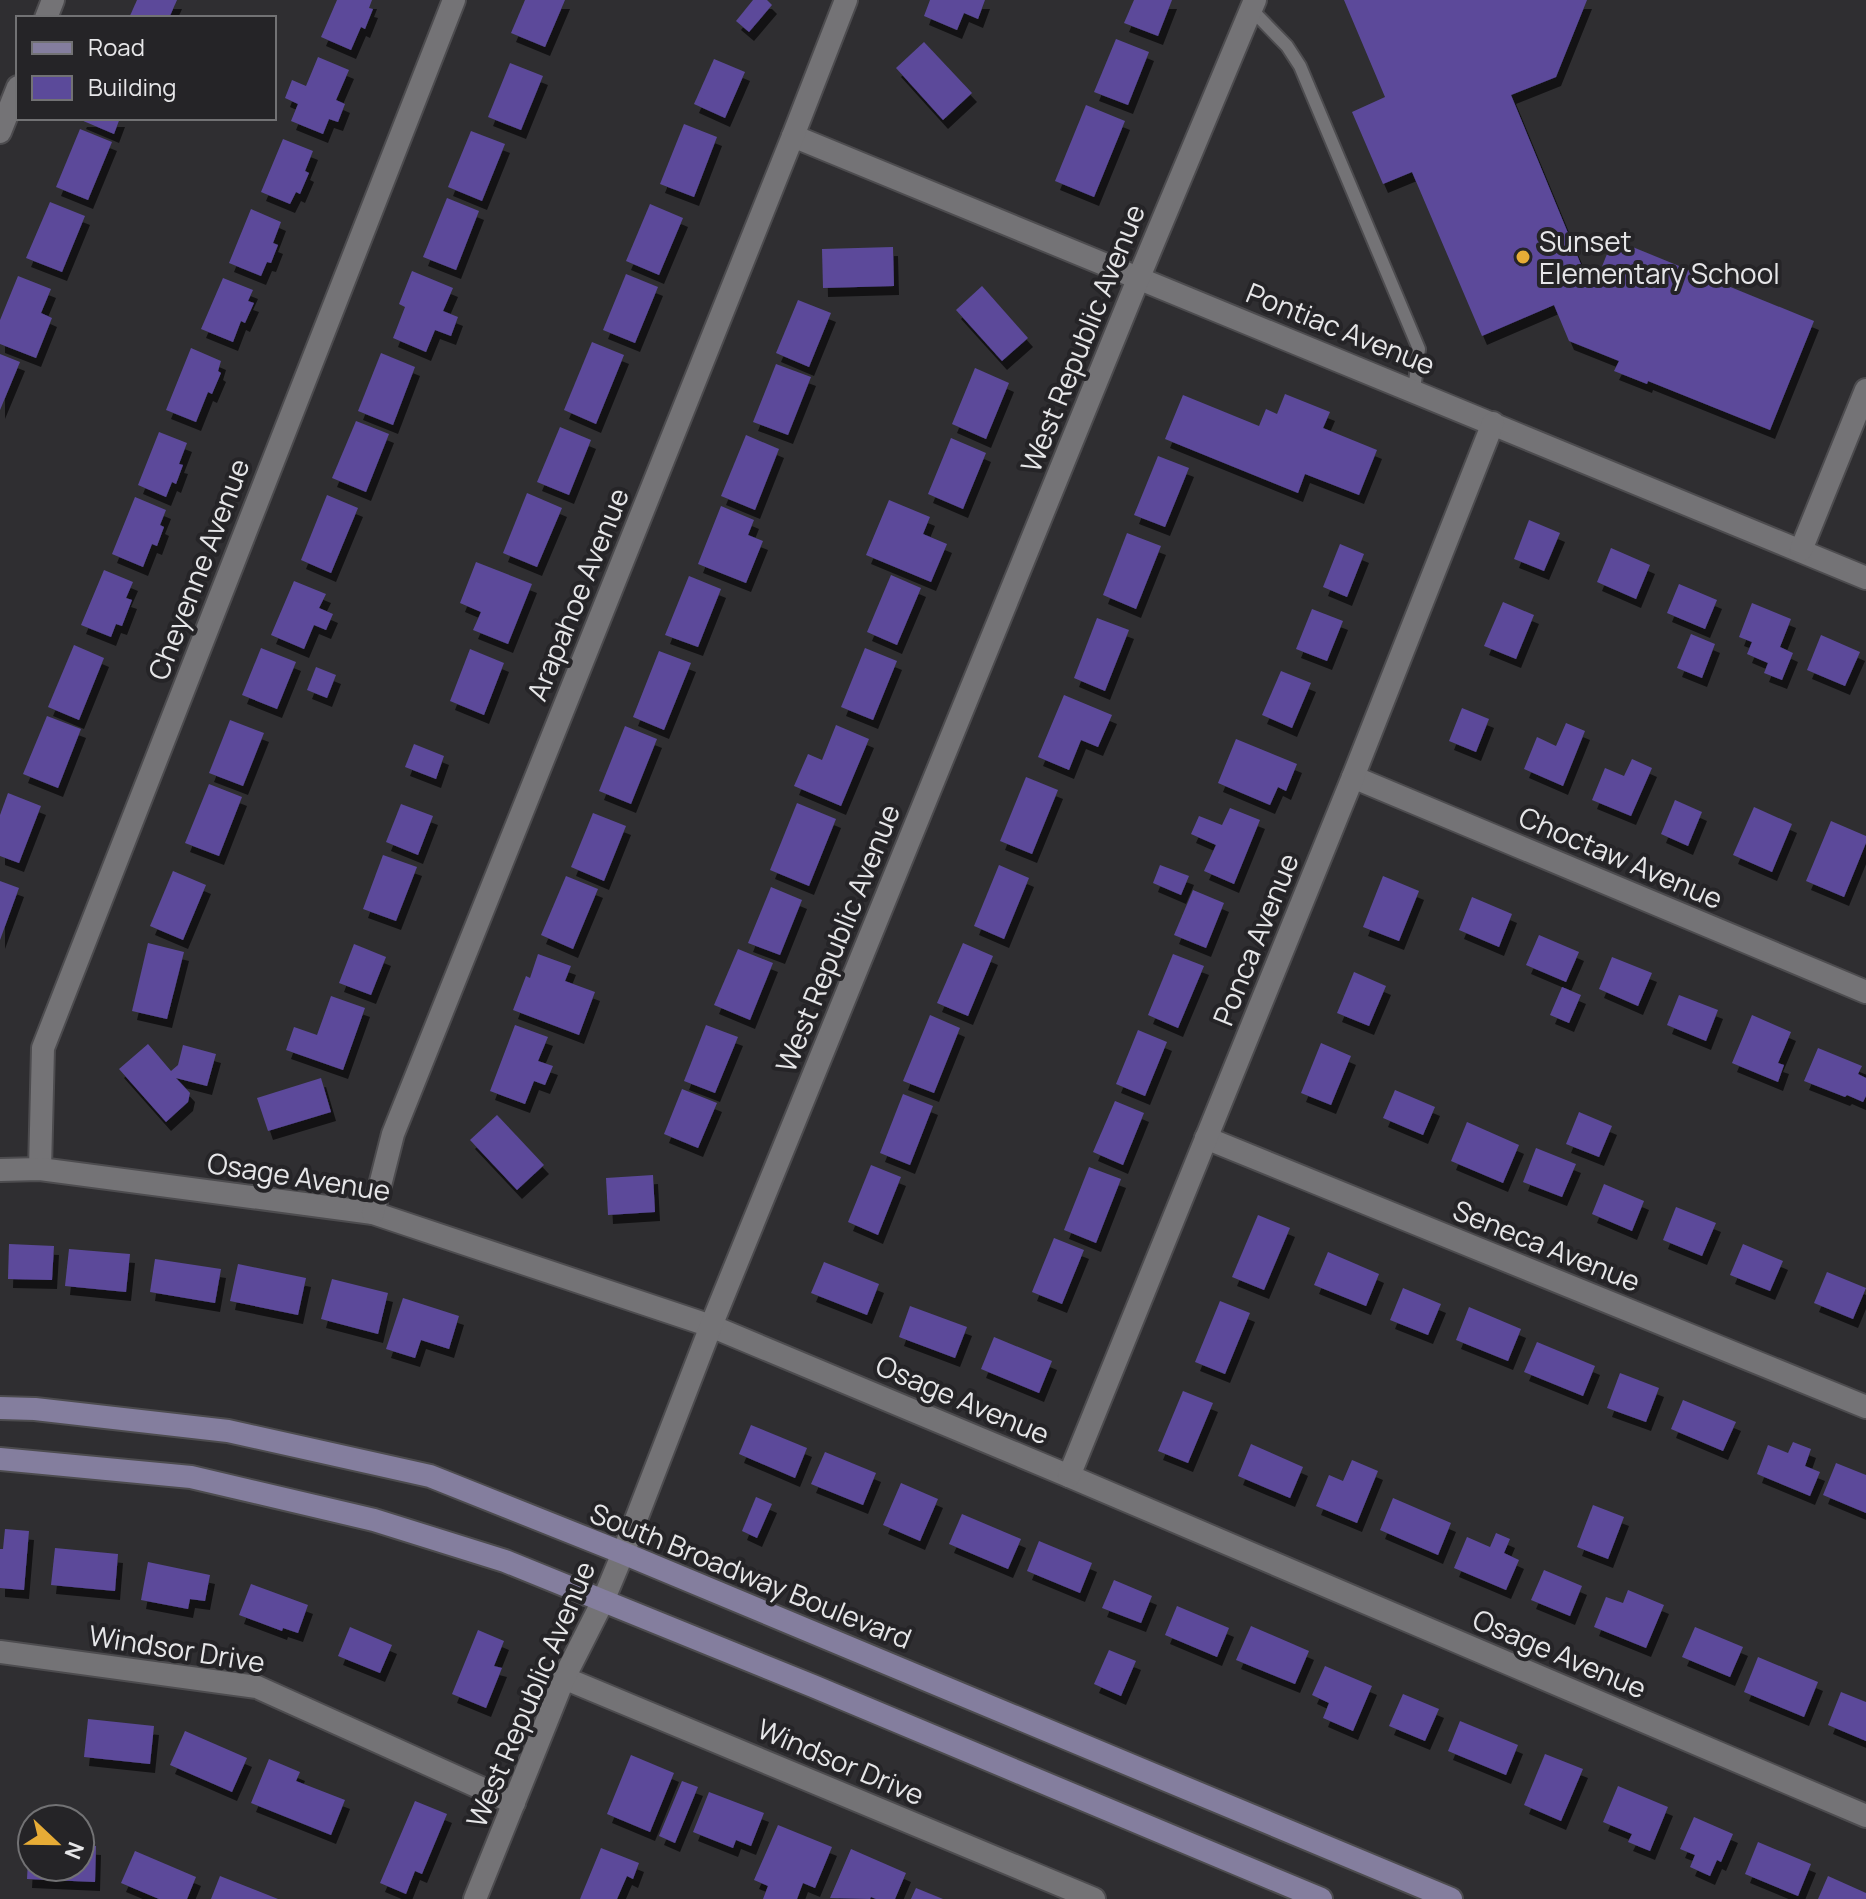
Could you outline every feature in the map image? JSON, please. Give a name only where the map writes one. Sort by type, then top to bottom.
[{"type":"main road","name":"South Broadway Boulevard","points":[[0,1408],[35,1409],[228,1431],[430,1476],[623,1553],[1451,1899]]},
{"type":"main road","points":[[0,1459],[191,1477],[374,1520],[505,1561],[1321,1899]]},
{"type":"street","name":"Cheyenne Avenue","points":[[40,1169],[43,1048],[454,0]]},
{"type":"street","name":"Arapahoe Avenue","points":[[373,1213],[393,1134],[846,0]]},
{"type":"street","name":"West Republic Avenue","points":[[475,1899],[564,1678],[603,1601],[623,1553],[711,1326],[1253,4]]},
{"type":"street","points":[[0,132],[16,92]]},
{"type":"street","name":"Pontiac Avenue","points":[[793,136],[1866,578]]},
{"type":"street","points":[[1801,550],[1866,390]]},
{"type":"street","name":"Ponca Avenue","points":[[1069,1476],[1493,423]]},
{"type":"street","name":"Choctaw Avenue","points":[[1353,777],[1866,992]]},
{"type":"street","name":"Seneca Avenue","points":[[1206,1138],[1866,1407]]},
{"type":"street","name":"Osage Avenue","points":[[0,1170],[40,1169],[373,1213],[711,1326],[1866,1816]]},
{"type":"street","name":"Windsor Drive","points":[[0,1652],[257,1687],[514,1803]]},
{"type":"street","name":"Windsor Drive","points":[[564,1678],[1094,1899]]},
{"type":"lane","points":[[1253,4],[1300,66],[1419,349],[1414,391]]},
{"type":"building","points":[[137,0],[177,0],[170,16],[130,16]]},
{"type":"building","points":[[337,0],[372,0],[369,8],[373,9],[365,29],[361,27],[351,50],[321,37]]},
{"type":"building","points":[[525,0],[565,0],[545,47],[511,33]]},
{"type":"building","points":[[753,0],[767,0],[772,5],[749,32],[736,21]]},
{"type":"building","points":[[930,0],[985,0],[978,19],[964,13],[957,30],[924,16]]},
{"type":"building","points":[[1134,0],[1172,0],[1158,36],[1124,23]]},
{"type":"building","points":[[1344,0],[1587,0],[1556,77],[1511,95],[1582,267],[1599,274],[1613,239],[1814,321],[1770,430],[1648,381],[1647,384],[1614,371],[1619,361],[1569,341],[1554,305],[1482,336],[1412,172],[1383,184],[1352,112],[1385,97]]},
{"type":"building","points":[[1116,39],[1149,52],[1128,105],[1094,92]]},
{"type":"building","points":[[924,42],[972,93],[943,120],[896,68]]},
{"type":"building","points":[[318,57],[349,70],[336,100],[345,104],[338,122],[329,119],[323,134],[291,121],[298,104],[285,98],[292,80],[306,86]]},
{"type":"building","points":[[714,59],[745,72],[725,118],[694,104]]},
{"type":"building","points":[[510,63],[543,76],[521,130],[488,117]]},
{"type":"building","points":[[1086,105],[1125,121],[1094,197],[1055,181]]},
{"type":"building","points":[[81,120],[119,120],[114,134]]},
{"type":"building","points":[[684,124],[717,137],[694,197],[660,184]]},
{"type":"building","points":[[80,129],[112,142],[88,200],[56,187]]},
{"type":"building","points":[[471,131],[505,144],[482,201],[448,187]]},
{"type":"building","points":[[283,139],[313,151],[305,171],[309,173],[300,194],[296,192],[290,204],[261,192]]},
{"type":"building","points":[[447,198],[479,211],[456,270],[423,257]]},
{"type":"building","points":[[50,202],[85,216],[62,272],[26,258]]},
{"type":"building","points":[[650,204],[683,218],[659,275],[626,261]]},
{"type":"building","points":[[251,209],[281,222],[273,243],[278,245],[271,263],[267,262],[261,276],[229,263]]},
{"type":"building","points":[[893,247],[894,286],[823,288],[822,249]]},
{"type":"building","points":[[412,271],[453,288],[443,311],[458,317],[451,336],[435,330],[426,352],[393,338],[405,307],[399,304]]},
{"type":"building","points":[[626,274],[658,287],[635,343],[603,330]]},
{"type":"building","points":[[18,276],[51,289],[41,313],[52,318],[36,358],[0,344],[0,320]]},
{"type":"building","points":[[223,278],[253,290],[248,301],[254,303],[245,323],[241,321],[233,342],[201,329]]},
{"type":"building","points":[[982,286],[1028,338],[1002,361],[956,310]]},
{"type":"building","points":[[798,300],[831,313],[809,367],[776,353]]},
{"type":"building","points":[[592,342],[624,355],[596,424],[564,410]]},
{"type":"building","points":[[191,348],[221,361],[218,371],[221,373],[212,394],[208,392],[196,422],[166,410]]},
{"type":"building","points":[[381,353],[415,367],[393,425],[358,411]]},
{"type":"building","points":[[0,354],[20,362],[0,410]]},
{"type":"building","points":[[776,364],[811,377],[788,435],[753,422]]},
{"type":"building","points":[[975,368],[1009,383],[986,439],[952,424]]},
{"type":"building","points":[[1285,394],[1330,412],[1323,428],[1377,450],[1359,495],[1305,474],[1298,493],[1165,439],[1183,395],[1259,426],[1266,409],[1277,414]]},
{"type":"building","points":[[356,421],[389,434],[366,492],[332,478]]},
{"type":"building","points":[[560,427],[591,440],[569,495],[537,482]]},
{"type":"building","points":[[159,432],[187,443],[176,484],[172,482],[166,497],[138,485]]},
{"type":"building","points":[[746,435],[779,449],[755,510],[721,496]]},
{"type":"building","points":[[951,438],[986,453],[963,509],[928,494]]},
{"type":"building","points":[[1158,456],[1189,468],[1165,527],[1134,515]]},
{"type":"building","points":[[527,493],[562,508],[537,567],[503,553]]},
{"type":"building","points":[[327,495],[358,508],[331,573],[301,560]]},
{"type":"building","points":[[135,497],[166,510],[157,546],[152,544],[143,567],[112,554]]},
{"type":"building","points":[[889,500],[930,517],[923,534],[947,544],[931,582],[866,555]]},
{"type":"building","points":[[721,506],[754,520],[748,535],[763,541],[746,583],[698,564]]},
{"type":"building","points":[[1529,520],[1560,533],[1544,571],[1514,559]]},
{"type":"building","points":[[1127,533],[1161,546],[1136,609],[1103,595]]},
{"type":"building","points":[[1340,544],[1364,554],[1347,597],[1323,587]]},
{"type":"building","points":[[1611,548],[1650,565],[1636,599],[1597,582]]},
{"type":"building","points":[[476,562],[532,584],[508,644],[473,630],[481,612],[460,603]]},
{"type":"building","points":[[104,570],[133,582],[126,598],[132,600],[122,626],[116,624],[111,637],[81,625]]},
{"type":"building","points":[[891,575],[921,588],[897,645],[867,632]]},
{"type":"building","points":[[689,576],[721,589],[698,647],[665,635]]},
{"type":"building","points":[[294,581],[326,594],[319,608],[333,614],[326,630],[314,625],[304,649],[271,635]]},
{"type":"building","points":[[1679,584],[1717,600],[1705,629],[1667,613]]},
{"type":"building","points":[[1503,602],[1534,615],[1516,659],[1484,646]]},
{"type":"building","points":[[1752,603],[1791,619],[1780,647],[1793,653],[1782,680],[1764,673],[1768,663],[1747,654],[1752,642],[1739,637]]},
{"type":"building","points":[[1312,609],[1343,621],[1327,661],[1296,649]]},
{"type":"building","points":[[1097,618],[1129,630],[1105,691],[1074,678]]},
{"type":"building","points":[[1691,634],[1715,644],[1702,678],[1677,668]]},
{"type":"building","points":[[1821,635],[1860,652],[1845,686],[1807,670]]},
{"type":"building","points":[[74,645],[104,658],[79,720],[48,707]]},
{"type":"building","points":[[261,648],[296,662],[277,709],[242,695]]},
{"type":"building","points":[[865,648],[897,661],[873,720],[841,707]]},
{"type":"building","points":[[470,649],[504,663],[484,715],[450,701]]},
{"type":"building","points":[[659,651],[691,663],[664,730],[633,717]]},
{"type":"building","points":[[316,667],[336,675],[327,698],[307,690]]},
{"type":"building","points":[[1281,671],[1311,683],[1292,728],[1262,715]]},
{"type":"building","points":[[1064,695],[1112,715],[1098,747],[1081,740],[1069,770],[1038,757]]},
{"type":"building","points":[[1462,708],[1489,719],[1476,752],[1449,741]]},
{"type":"building","points":[[47,716],[81,729],[58,788],[23,774]]},
{"type":"building","points":[[230,720],[264,733],[243,786],[209,773]]},
{"type":"building","points":[[1566,723],[1585,731],[1563,786],[1524,769],[1537,737],[1556,746]]},
{"type":"building","points":[[836,725],[869,739],[841,806],[794,786],[808,754],[822,760]]},
{"type":"building","points":[[625,726],[657,739],[631,804],[599,791]]},
{"type":"building","points":[[1236,739],[1297,764],[1286,791],[1278,787],[1270,805],[1218,783]]},
{"type":"building","points":[[414,744],[444,756],[436,779],[405,767]]},
{"type":"building","points":[[1632,759],[1652,768],[1631,816],[1592,800],[1605,768],[1624,776]]},
{"type":"building","points":[[1026,777],[1058,790],[1032,854],[1000,841]]},
{"type":"building","points":[[209,784],[242,797],[219,856],[185,843]]},
{"type":"building","points":[[8,793],[41,806],[19,863],[0,856],[0,815]]},
{"type":"building","points":[[1675,800],[1702,812],[1688,846],[1661,834]]},
{"type":"building","points":[[797,803],[836,819],[809,886],[770,870]]},
{"type":"building","points":[[401,804],[433,816],[418,855],[386,842]]},
{"type":"building","points":[[1754,807],[1792,824],[1772,872],[1733,855]]},
{"type":"building","points":[[1230,808],[1260,820],[1234,884],[1204,871],[1216,845],[1191,834],[1199,816],[1222,825]]},
{"type":"building","points":[[593,813],[626,826],[604,881],[571,867]]},
{"type":"building","points":[[1831,821],[1866,836],[1844,897],[1806,881]]},
{"type":"building","points":[[383,855],[417,867],[396,921],[363,909]]},
{"type":"building","points":[[999,865],[1029,878],[1004,939],[974,926]]},
{"type":"building","points":[[1160,865],[1189,876],[1181,895],[1153,883]]},
{"type":"building","points":[[173,871],[206,885],[183,940],[150,926]]},
{"type":"building","points":[[566,876],[598,889],[573,949],[541,935]]},
{"type":"building","points":[[1383,876],[1419,891],[1399,941],[1363,927]]},
{"type":"building","points":[[0,881],[19,888],[0,940]]},
{"type":"building","points":[[771,887],[802,900],[780,955],[748,943]]},
{"type":"building","points":[[1193,890],[1224,903],[1206,948],[1174,935]]},
{"type":"building","points":[[1472,897],[1512,914],[1499,947],[1459,930]]},
{"type":"building","points":[[1539,935],[1579,952],[1566,982],[1526,965]]},
{"type":"building","points":[[148,943],[184,952],[167,1019],[132,1011]]},
{"type":"building","points":[[963,943],[993,956],[968,1016],[937,1003]]},
{"type":"building","points":[[354,944],[386,957],[371,995],[339,983]]},
{"type":"building","points":[[738,949],[773,963],[750,1020],[714,1005]]},
{"type":"building","points":[[538,954],[571,966],[565,981],[595,992],[579,1035],[513,1010],[526,976],[530,978]]},
{"type":"building","points":[[1173,954],[1204,966],[1178,1028],[1148,1015]]},
{"type":"building","points":[[1612,957],[1652,973],[1638,1006],[1599,989]]},
{"type":"building","points":[[1354,972],[1386,986],[1369,1026],[1337,1013]]},
{"type":"building","points":[[1562,987],[1581,995],[1569,1023],[1550,1015]]},
{"type":"building","points":[[1679,995],[1718,1010],[1706,1041],[1667,1025]]},
{"type":"building","points":[[331,996],[365,1008],[343,1070],[286,1050],[294,1027],[317,1035]]},
{"type":"building","points":[[930,1015],[960,1028],[934,1093],[903,1081]]},
{"type":"building","points":[[1752,1015],[1791,1032],[1778,1063],[1784,1065],[1778,1082],[1732,1063]]},
{"type":"building","points":[[515,1025],[548,1037],[538,1061],[553,1066],[545,1085],[534,1081],[525,1104],[490,1091]]},
{"type":"building","points":[[706,1025],[738,1037],[715,1093],[684,1081]]},
{"type":"building","points":[[1138,1030],[1167,1042],[1145,1096],[1116,1084]]},
{"type":"building","points":[[1321,1043],[1351,1056],[1331,1105],[1301,1093]]},
{"type":"building","points":[[148,1044],[171,1071],[178,1065],[183,1045],[216,1054],[207,1086],[176,1078],[190,1093],[188,1102],[166,1122],[119,1069]]},
{"type":"building","points":[[1818,1048],[1862,1066],[1858,1074],[1866,1078],[1863,1102],[1804,1081]]},
{"type":"building","points":[[321,1078],[331,1112],[268,1131],[257,1098]]},
{"type":"building","points":[[682,1089],[717,1103],[698,1148],[664,1134]]},
{"type":"building","points":[[1395,1090],[1435,1107],[1423,1135],[1383,1118]]},
{"type":"building","points":[[903,1094],[933,1106],[910,1165],[880,1153]]},
{"type":"building","points":[[1115,1101],[1144,1113],[1123,1165],[1093,1152]]},
{"type":"building","points":[[1579,1112],[1612,1126],[1599,1157],[1566,1144]]},
{"type":"building","points":[[497,1115],[544,1165],[517,1190],[470,1140]]},
{"type":"building","points":[[1467,1122],[1519,1145],[1503,1183],[1451,1161]]},
{"type":"building","points":[[1536,1148],[1576,1164],[1562,1197],[1523,1182]]},
{"type":"building","points":[[871,1165],[901,1177],[878,1235],[848,1222]]},
{"type":"building","points":[[1089,1167],[1121,1179],[1096,1243],[1064,1230]]},
{"type":"building","points":[[653,1175],[655,1212],[608,1215],[606,1178]]},
{"type":"building","points":[[1604,1184],[1644,1201],[1632,1231],[1592,1214]]},
{"type":"building","points":[[1676,1207],[1716,1223],[1702,1256],[1663,1240]]},
{"type":"building","points":[[1258,1215],[1290,1228],[1264,1290],[1232,1277]]},
{"type":"building","points":[[1054,1238],[1084,1250],[1062,1304],[1032,1292]]},
{"type":"building","points":[[9,1244],[54,1246],[52,1280],[8,1279]]},
{"type":"building","points":[[1743,1244],[1783,1261],[1770,1291],[1730,1275]]},
{"type":"building","points":[[69,1249],[130,1254],[126,1292],[65,1286]]},
{"type":"building","points":[[1328,1252],[1379,1274],[1366,1306],[1314,1285]]},
{"type":"building","points":[[155,1259],[221,1269],[215,1303],[150,1292]]},
{"type":"building","points":[[824,1262],[879,1284],[867,1315],[811,1293]]},
{"type":"building","points":[[238,1264],[306,1278],[298,1315],[230,1301]]},
{"type":"building","points":[[1827,1272],[1866,1288],[1853,1319],[1814,1303]]},
{"type":"building","points":[[332,1279],[388,1293],[378,1334],[321,1319]]},
{"type":"building","points":[[1403,1288],[1441,1304],[1428,1335],[1390,1320]]},
{"type":"building","points":[[403,1298],[459,1316],[449,1349],[421,1340],[415,1358],[386,1349]]},
{"type":"building","points":[[1220,1301],[1250,1313],[1225,1374],[1195,1362]]},
{"type":"building","points":[[910,1306],[967,1327],[955,1358],[899,1337]]},
{"type":"building","points":[[1469,1307],[1521,1329],[1508,1361],[1456,1340]]},
{"type":"building","points":[[994,1337],[1052,1361],[1039,1393],[981,1369]]},
{"type":"building","points":[[1537,1342],[1595,1366],[1583,1396],[1524,1372]]},
{"type":"building","points":[[1620,1373],[1659,1388],[1646,1422],[1607,1408]]},
{"type":"building","points":[[1183,1391],[1213,1403],[1188,1463],[1158,1451]]},
{"type":"building","points":[[1683,1400],[1736,1422],[1723,1451],[1671,1429]]},
{"type":"building","points":[[751,1425],[807,1448],[795,1478],[739,1454]]},
{"type":"building","points":[[1793,1442],[1811,1449],[1805,1466],[1820,1472],[1810,1496],[1757,1474],[1768,1445],[1788,1453]]},
{"type":"building","points":[[1251,1444],[1303,1467],[1290,1498],[1238,1476]]},
{"type":"building","points":[[825,1452],[876,1473],[863,1505],[811,1484]]},
{"type":"building","points":[[1352,1460],[1378,1471],[1357,1523],[1316,1506],[1329,1475],[1343,1481]]},
{"type":"building","points":[[1836,1463],[1866,1475],[1866,1513],[1823,1495]]},
{"type":"building","points":[[901,1483],[938,1499],[920,1541],[883,1525]]},
{"type":"building","points":[[756,1497],[772,1504],[757,1538],[742,1531]]},
{"type":"building","points":[[1393,1498],[1451,1523],[1438,1555],[1380,1530]]},
{"type":"building","points":[[1593,1505],[1624,1517],[1608,1559],[1577,1547]]},
{"type":"building","points":[[962,1514],[1021,1539],[1008,1569],[949,1544]]},
{"type":"building","points":[[5,1529],[29,1531],[24,1590],[0,1588],[0,1549],[3,1549]]},
{"type":"building","points":[[1496,1533],[1510,1539],[1504,1553],[1519,1560],[1506,1590],[1454,1568],[1467,1537],[1490,1547]]},
{"type":"building","points":[[1039,1541],[1092,1563],[1080,1593],[1027,1571]]},
{"type":"building","points":[[55,1548],[118,1554],[115,1591],[51,1585]]},
{"type":"building","points":[[148,1562],[210,1575],[205,1601],[190,1599],[188,1609],[141,1600]]},
{"type":"building","points":[[1544,1570],[1582,1586],[1570,1616],[1531,1600]]},
{"type":"building","points":[[1114,1580],[1152,1596],[1141,1623],[1102,1608]]},
{"type":"building","points":[[251,1584],[308,1605],[298,1633],[283,1628],[282,1631],[239,1615]]},
{"type":"building","points":[[1628,1590],[1664,1605],[1646,1648],[1594,1627],[1606,1597],[1623,1603]]},
{"type":"building","points":[[1177,1606],[1229,1628],[1217,1657],[1165,1635]]},
{"type":"building","points":[[1251,1626],[1309,1651],[1295,1684],[1236,1660]]},
{"type":"building","points":[[350,1627],[392,1645],[380,1673],[338,1656]]},
{"type":"building","points":[[1695,1627],[1743,1647],[1730,1677],[1682,1657]]},
{"type":"building","points":[[478,1630],[504,1641],[494,1666],[502,1668],[486,1708],[452,1694]]},
{"type":"building","points":[[1109,1650],[1136,1661],[1121,1696],[1094,1684]]},
{"type":"building","points":[[1758,1657],[1818,1682],[1804,1717],[1744,1692]]},
{"type":"building","points":[[1325,1666],[1372,1686],[1353,1731],[1323,1718],[1329,1703],[1312,1695]]},
{"type":"building","points":[[1841,1692],[1866,1702],[1866,1741],[1828,1725]]},
{"type":"building","points":[[1403,1694],[1439,1709],[1425,1741],[1389,1726]]},
{"type":"building","points":[[88,1719],[154,1726],[150,1764],[84,1757]]},
{"type":"building","points":[[1460,1721],[1518,1745],[1506,1775],[1448,1751]]},
{"type":"building","points":[[185,1731],[247,1758],[232,1792],[170,1765]]},
{"type":"building","points":[[1545,1754],[1583,1769],[1561,1821],[1524,1805]]},
{"type":"building","points":[[631,1755],[674,1773],[650,1832],[607,1814]]},
{"type":"building","points":[[269,1759],[300,1772],[296,1781],[345,1800],[331,1835],[251,1803]]},
{"type":"building","points":[[682,1781],[698,1787],[675,1843],[659,1836]]},
{"type":"building","points":[[1618,1786],[1668,1807],[1650,1851],[1628,1842],[1632,1834],[1603,1822]]},
{"type":"building","points":[[709,1792],[764,1813],[751,1846],[736,1840],[733,1848],[693,1832]]},
{"type":"building","points":[[415,1801],[447,1814],[422,1874],[415,1871],[406,1894],[380,1883]]},
{"type":"building","points":[[1694,1817],[1733,1834],[1721,1862],[1717,1860],[1710,1876],[1690,1867],[1695,1855],[1680,1849]]},
{"type":"building","points":[[778,1825],[832,1847],[815,1888],[803,1883],[797,1899],[763,1899],[768,1886],[754,1880]]},
{"type":"building","points":[[1758,1842],[1811,1864],[1798,1896],[1745,1874]]},
{"type":"building","points":[[601,1848],[639,1863],[633,1879],[627,1876],[617,1899],[580,1899]]},
{"type":"building","points":[[851,1849],[906,1873],[895,1899],[830,1898]]},
{"type":"building","points":[[135,1851],[196,1877],[187,1899],[159,1899],[121,1883]]},
{"type":"building","points":[[220,1876],[278,1899],[211,1899]]},
{"type":"building","points":[[1828,1876],[1866,1893],[1866,1899],[1818,1899]]},
{"type":"building","points":[[916,1888],[943,1899],[911,1899]]},
{"type":"place","name":"Sunset Elementary School","points":[[1523,257]]}]
